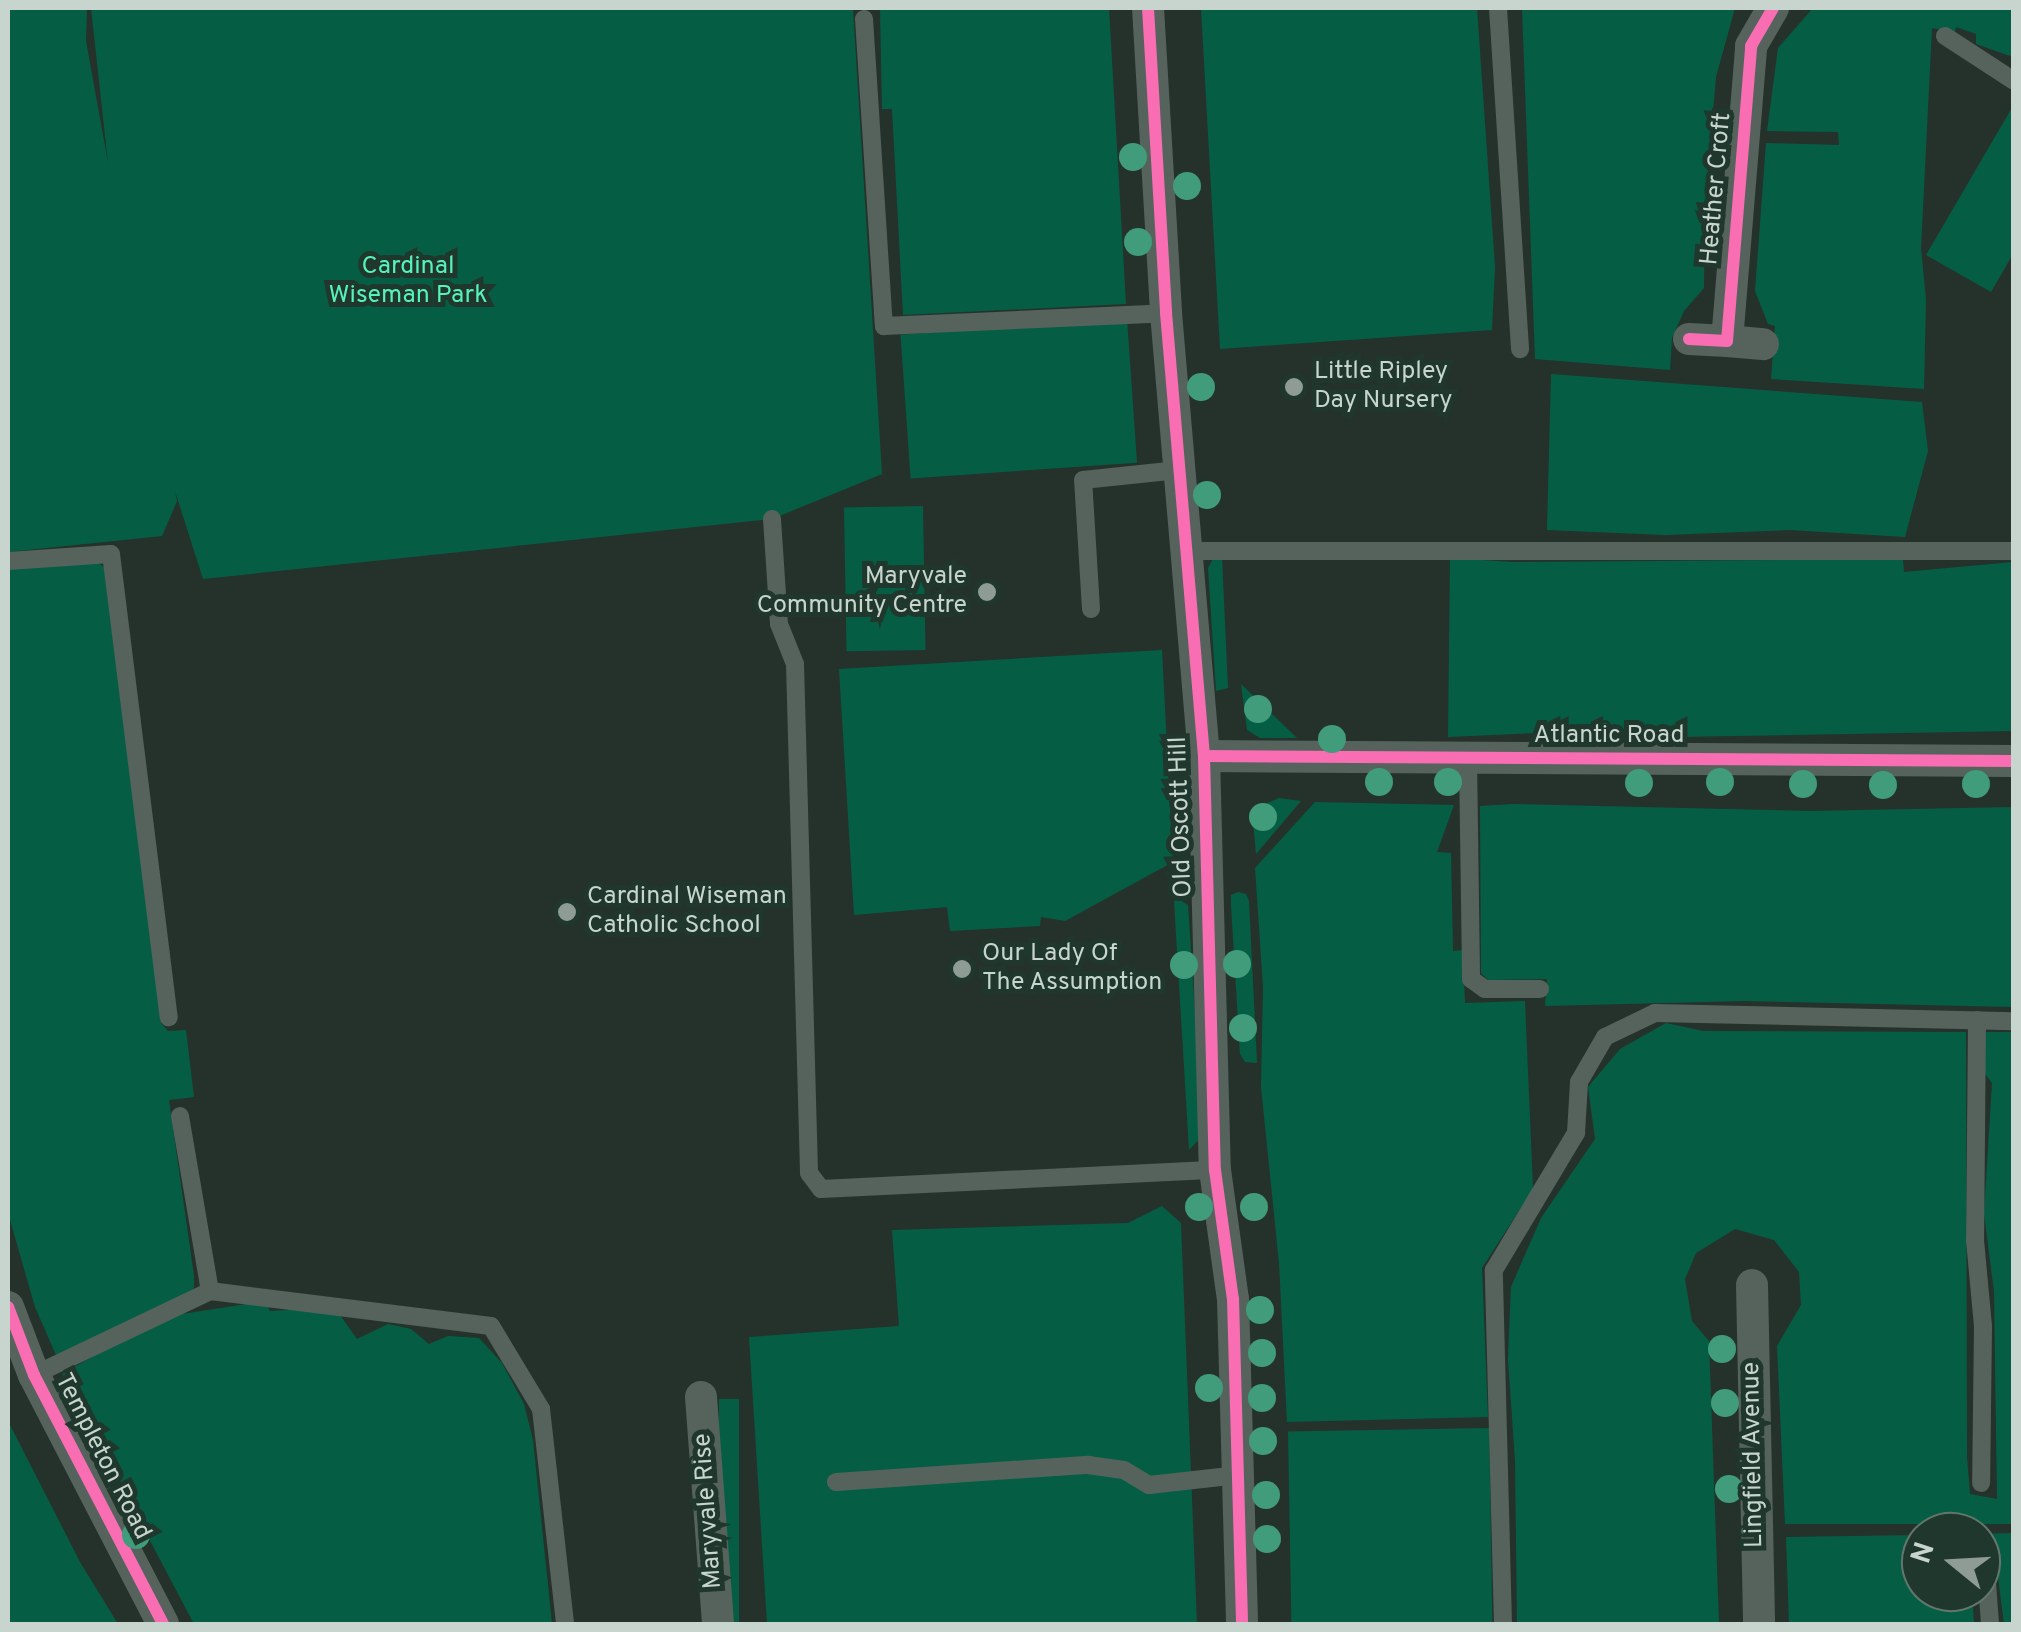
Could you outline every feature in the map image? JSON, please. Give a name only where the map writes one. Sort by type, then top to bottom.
[{"type":"street","name":"Old Oscott Hill","points":[[1148,8],[1166,313],[1204,756],[1215,1170],[1232,1299],[1242,1624]]},
{"type":"street","name":"Heather Croft","points":[[1727,342],[1750,46],[1773,8]]},
{"type":"street","points":[[1688,339],[1764,344]]},
{"type":"street","name":"Atlantic Road","points":[[1204,756],[2014,760]]},
{"type":"street","name":"Lingfield Avenue","points":[[1752,1284],[1759,1624]]},
{"type":"street","name":"Templeton Road","points":[[8,1307],[34,1375],[163,1624]]},
{"type":"street","name":"Maryvale Rise","points":[[701,1398],[718,1624]]},
{"type":"lane","points":[[1498,8],[1520,348]]},
{"type":"lane","points":[[864,19],[884,326],[1166,313]]},
{"type":"lane","points":[[1945,36],[2014,81]]},
{"type":"lane","points":[[1091,609],[1083,480],[1178,470]]},
{"type":"lane","points":[[772,519],[779,624],[796,664],[809,1173],[820,1189],[1215,1170]]},
{"type":"lane","points":[[1184,551],[2014,552]]},
{"type":"lane","points":[[8,561],[111,554],[170,1017]]},
{"type":"lane","points":[[1468,758],[1471,979],[1485,990],[1540,989]]},
{"type":"lane","points":[[1504,1624],[1494,1270],[1576,1132],[1578,1082],[1605,1037],[1654,1013],[2014,1021]]},
{"type":"lane","points":[[1977,1020],[1975,1240],[1983,1327],[1981,1483]]},
{"type":"lane","points":[[180,1116],[210,1291]]},
{"type":"lane","points":[[34,1375],[210,1291],[491,1326],[541,1409],[565,1624]]},
{"type":"lane","points":[[836,1482],[1088,1465],[1124,1470],[1148,1485],[1238,1476]]},
{"type":"green space","name":"Cardinal Wiseman Park","points":[[8,8],[87,8],[86,41],[108,163],[91,8],[880,8],[853,10],[882,474],[772,519],[203,579],[175,491],[177,501],[162,536],[8,552]]},
{"type":"green space","points":[[880,8],[1109,8],[1126,304],[903,315],[892,109],[882,109]]},
{"type":"green space","points":[[1201,8],[1477,8],[1495,267],[1492,330],[1220,349]]},
{"type":"green space","points":[[1522,8],[1735,8],[1716,77],[1705,205],[1704,288],[1684,311],[1672,338],[1670,370],[1535,359]]},
{"type":"green space","points":[[1813,8],[2013,8],[2013,57],[1976,44],[1976,34],[1956,27],[1955,32],[1932,28],[1921,248],[1926,300],[1924,389],[1771,379],[1775,326],[1768,324],[1755,291],[1766,143],[1839,145],[1838,132],[1767,131],[1778,48]]},
{"type":"green space","points":[[2013,106],[2013,254],[1991,292],[1926,255]]},
{"type":"green space","points":[[1127,319],[1137,463],[911,478],[901,335]]},
{"type":"green space","points":[[1551,374],[1922,402],[1928,451],[1905,537],[1790,530],[1665,535],[1547,530]]},
{"type":"green space","points":[[923,506],[926,650],[847,651],[844,507]]},
{"type":"green space","points":[[1222,558],[1228,688],[1216,691],[1208,568],[1213,559]]},
{"type":"green space","points":[[1450,558],[1512,562],[1903,559],[1904,572],[2013,562],[2013,731],[1680,737],[1673,727],[1448,737]]},
{"type":"green space","points":[[93,559],[104,567],[161,1023],[168,1031],[186,1030],[194,1097],[169,1100],[194,1288],[186,1296],[56,1355],[35,1307],[8,1213],[8,569]]},
{"type":"green space","points":[[1162,650],[1173,862],[1065,921],[1041,917],[1040,926],[950,931],[947,907],[854,915],[839,669]]},
{"type":"green space","points":[[1241,684],[1297,738],[1260,738],[1247,730]]},
{"type":"green space","points":[[1279,798],[1301,801],[1256,854],[1252,810]]},
{"type":"green space","points":[[1315,802],[1454,805],[1437,852],[1451,853],[1453,951],[1463,950],[1465,1003],[1525,1001],[1533,1189],[1482,1268],[1488,1417],[1287,1422],[1279,1263],[1261,1087],[1263,987],[1255,868]]},
{"type":"green space","points":[[1480,806],[1811,811],[2013,807],[2013,1007],[1744,1001],[1545,1006],[1547,979],[1488,980],[1481,973]]},
{"type":"green space","points":[[1246,894],[1249,901],[1257,1063],[1245,1062],[1240,1054],[1231,905],[1231,895]]},
{"type":"green space","points":[[1174,901],[1188,905],[1203,1135],[1189,1150]]},
{"type":"green space","points":[[1666,1023],[1703,1031],[1966,1032],[1967,1457],[1970,1494],[1997,1499],[1994,1292],[1984,1213],[1992,1083],[1982,1070],[1984,1032],[2013,1032],[2013,1524],[2001,1524],[2001,1512],[1901,1512],[1901,1524],[1785,1524],[1777,1346],[1801,1305],[1799,1272],[1774,1240],[1735,1229],[1696,1253],[1685,1279],[1692,1321],[1709,1341],[1719,1624],[1517,1624],[1515,1461],[1508,1359],[1511,1287],[1541,1218],[1595,1139],[1588,1087],[1620,1049]]},
{"type":"green space","points":[[1162,1206],[1181,1223],[1197,1624],[767,1624],[749,1337],[899,1326],[892,1230],[1128,1223]]},
{"type":"green space","points":[[265,1301],[270,1311],[306,1309],[340,1315],[357,1339],[388,1324],[411,1329],[429,1344],[448,1336],[479,1338],[502,1363],[524,1404],[533,1440],[552,1624],[194,1624],[62,1374],[145,1327],[182,1314]]},
{"type":"green space","points":[[719,1399],[739,1399],[739,1624],[719,1624]]},
{"type":"green space","points":[[8,1421],[80,1562],[118,1624],[8,1624]]},
{"type":"green space","points":[[1489,1428],[1492,1624],[1291,1624],[1288,1432]]},
{"type":"green space","points":[[2001,1533],[2013,1533],[2013,1624],[2004,1624]]},
{"type":"green space","points":[[1901,1535],[1901,1612],[1973,1612],[1974,1624],[1789,1624],[1786,1537]]},
{"type":"cycle path","points":[[1148,8],[1166,313],[1204,756],[1215,1170],[1233,1299],[1242,1624]]},
{"type":"cycle path","points":[[1689,339],[1727,341],[1751,46],[1773,8]]},
{"type":"cycle path","points":[[1204,756],[2014,761]]},
{"type":"cycle path","points":[[8,1307],[34,1375],[163,1624]]},
{"type":"place","name":"Little Ripley Day Nursery","points":[[1294,387]]},
{"type":"place","name":"Maryvale Community Centre","points":[[987,592]]},
{"type":"place","name":"Cardinal Wiseman Catholic School","points":[[567,912]]},
{"type":"place","name":"Our Lady Of The Assumption","points":[[962,969]]}]
